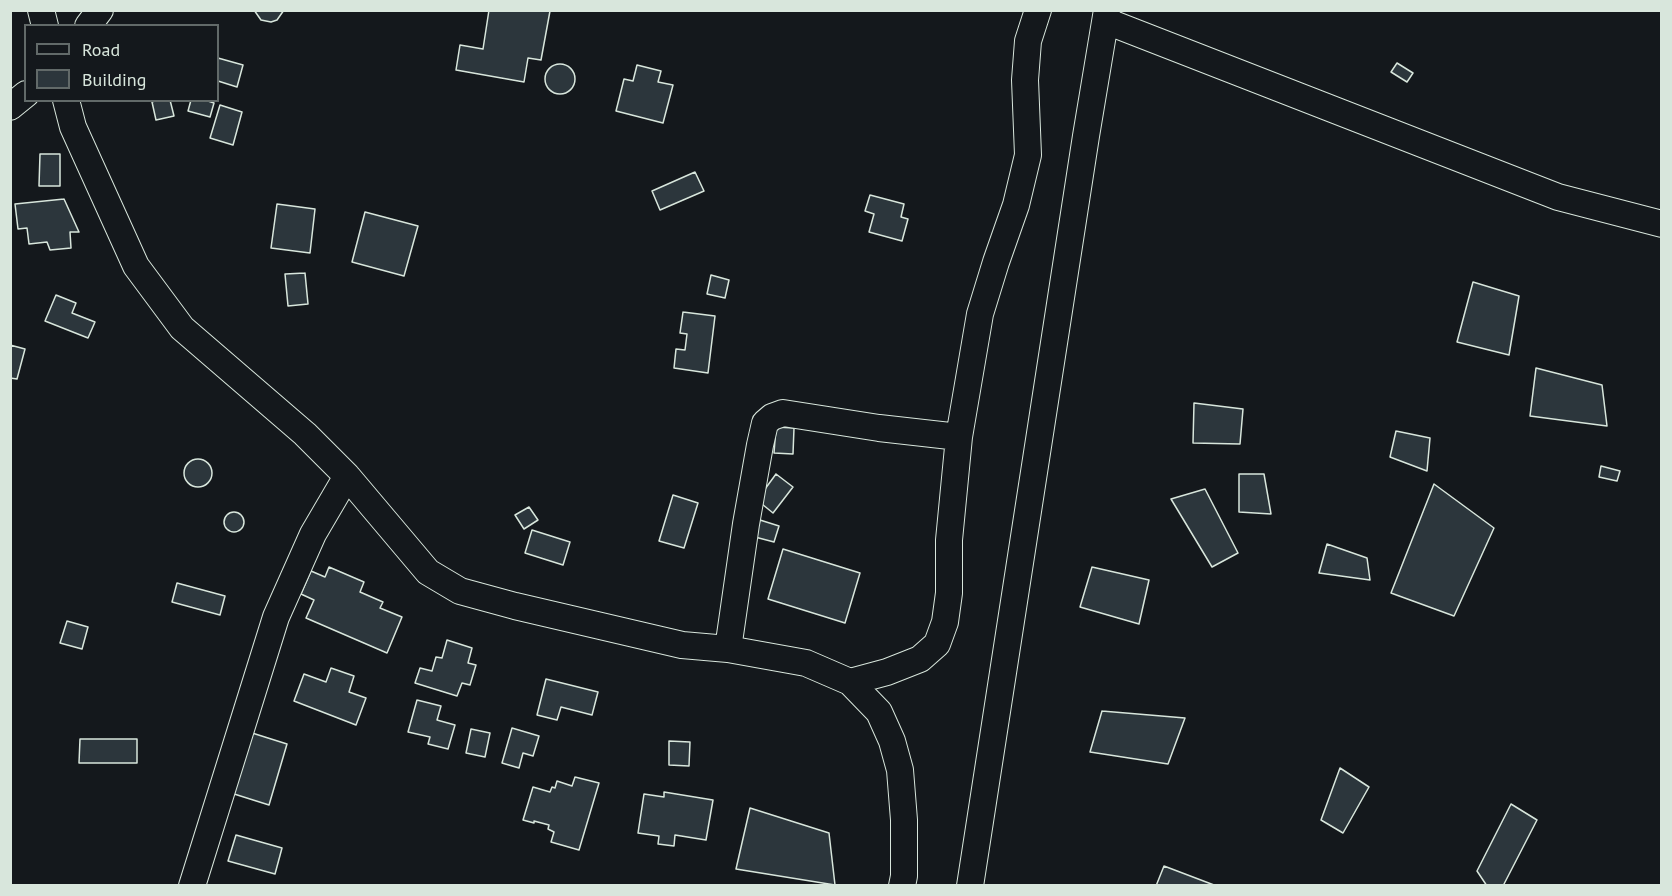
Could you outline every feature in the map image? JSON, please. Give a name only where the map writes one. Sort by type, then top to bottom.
[{"type":"street","points":[[90,24],[100,10]]},
{"type":"street","points":[[850,681],[887,672],[920,659],[937,644],[945,622],[949,593],[949,540],[958,437],[980,314],[1016,205],[1028,155],[1025,80],[1028,41],[1038,10]]},
{"type":"street","points":[[970,885],[1106,16],[1558,197],[1662,224]]},
{"type":"street","points":[[10,107],[24,96]]},
{"type":"street","points":[[67,102],[73,127],[136,266],[182,328],[305,434],[347,476],[428,572],[460,591],[514,606],[682,645],[728,649],[806,663],[850,681],[879,711],[892,741],[900,770],[904,820],[902,885]]},
{"type":"street","points":[[728,649],[746,524],[765,423],[772,417],[783,413],[879,428],[958,437]]},
{"type":"street","points":[[192,885],[276,618],[313,534],[347,476]]},
{"type":"building","points":[[254,10],[284,10],[277,20],[271,22],[261,20]]},
{"type":"building","points":[[489,10],[550,11],[541,60],[528,58],[524,82],[456,70],[460,45],[483,49]]},
{"type":"building","points":[[219,58],[243,65],[237,87],[219,81]]},
{"type":"building","points":[[1397,63],[1413,73],[1407,82],[1391,72]]},
{"type":"building","points":[[560,64],[571,68],[575,79],[571,90],[560,94],[549,90],[545,79],[549,68]]},
{"type":"building","points":[[637,65],[661,71],[658,82],[673,85],[663,123],[616,111],[624,79],[633,81]]},
{"type":"building","points":[[152,102],[170,102],[174,116],[156,120]]},
{"type":"building","points":[[190,102],[214,103],[210,117],[188,111]]},
{"type":"building","points":[[220,105],[242,112],[233,145],[210,138]]},
{"type":"building","points":[[40,154],[60,154],[60,186],[39,186]]},
{"type":"building","points":[[695,172],[704,191],[660,210],[652,191]]},
{"type":"building","points":[[870,195],[904,204],[901,217],[908,219],[902,241],[869,232],[874,214],[865,211]]},
{"type":"building","points":[[64,199],[79,232],[70,232],[71,248],[50,250],[47,242],[29,244],[27,228],[18,229],[15,204]]},
{"type":"building","points":[[277,204],[315,209],[310,253],[271,248]]},
{"type":"building","points":[[365,212],[418,226],[404,276],[352,262]]},
{"type":"building","points":[[305,273],[308,304],[288,306],[285,274]]},
{"type":"building","points":[[711,275],[729,280],[725,298],[707,294]]},
{"type":"building","points":[[1473,282],[1519,296],[1509,355],[1457,342]]},
{"type":"building","points":[[56,295],[76,303],[72,313],[95,322],[88,338],[45,321]]},
{"type":"building","points":[[683,312],[715,316],[708,373],[674,368],[676,349],[685,350],[687,334],[680,333]]},
{"type":"building","points":[[10,345],[25,349],[17,379],[10,378]]},
{"type":"building","points":[[1536,368],[1602,385],[1607,426],[1530,416]]},
{"type":"building","points":[[1194,403],[1243,409],[1240,444],[1193,443]]},
{"type":"building","points":[[776,427],[794,428],[793,454],[774,453]]},
{"type":"building","points":[[1396,431],[1430,438],[1427,471],[1390,457]]},
{"type":"building","points":[[198,459],[208,463],[212,473],[208,483],[198,487],[188,483],[184,473],[188,463]]},
{"type":"building","points":[[1601,466],[1620,471],[1617,481],[1599,477]]},
{"type":"building","points":[[776,474],[793,487],[773,513],[757,500]]},
{"type":"building","points":[[1239,474],[1264,474],[1271,514],[1239,512]]},
{"type":"building","points":[[1434,484],[1494,528],[1454,616],[1391,593]]},
{"type":"building","points":[[1205,489],[1238,553],[1212,567],[1171,499]]},
{"type":"building","points":[[673,495],[698,503],[684,548],[659,541]]},
{"type":"building","points":[[529,507],[538,520],[524,529],[515,515]]},
{"type":"building","points":[[234,512],[241,515],[244,522],[241,529],[234,532],[227,529],[224,522],[227,515]]},
{"type":"building","points":[[760,520],[779,526],[774,542],[755,537]]},
{"type":"building","points":[[532,530],[570,542],[563,565],[525,553]]},
{"type":"building","points":[[1327,544],[1367,558],[1370,580],[1319,573]]},
{"type":"building","points":[[783,549],[860,573],[845,623],[768,599]]},
{"type":"building","points":[[329,567],[364,582],[360,592],[383,602],[380,608],[402,617],[387,653],[306,618],[314,600],[301,594],[311,571],[325,577]]},
{"type":"building","points":[[1092,567],[1149,580],[1139,624],[1080,607]]},
{"type":"building","points":[[177,583],[225,596],[220,615],[172,602]]},
{"type":"building","points":[[67,621],[88,627],[82,649],[60,643]]},
{"type":"building","points":[[447,640],[472,648],[468,663],[476,665],[470,685],[462,683],[457,696],[415,683],[420,668],[432,671],[436,657],[442,658]]},
{"type":"building","points":[[331,668],[354,676],[349,692],[366,698],[356,725],[294,701],[304,674],[326,682]]},
{"type":"building","points":[[546,679],[598,692],[592,715],[561,707],[557,720],[537,715]]},
{"type":"building","points":[[417,700],[441,706],[437,720],[455,725],[448,749],[428,744],[430,737],[408,732]]},
{"type":"building","points":[[1102,711],[1185,718],[1168,764],[1090,752]]},
{"type":"building","points":[[512,728],[539,736],[533,756],[523,753],[519,768],[502,763]]},
{"type":"building","points":[[471,729],[490,733],[485,757],[466,753]]},
{"type":"building","points":[[249,732],[287,744],[269,805],[231,793]]},
{"type":"building","points":[[80,739],[137,739],[137,763],[79,763]]},
{"type":"building","points":[[669,741],[690,742],[689,766],[669,765]]},
{"type":"building","points":[[1340,768],[1369,787],[1343,833],[1321,820]]},
{"type":"building","points":[[575,777],[599,783],[579,850],[551,842],[554,832],[548,829],[549,825],[523,820],[533,787],[550,792],[552,787],[555,788],[557,781],[572,786]]},
{"type":"building","points":[[664,792],[713,800],[706,840],[675,835],[674,846],[658,844],[659,836],[638,833],[644,794],[664,797]]},
{"type":"building","points":[[1511,804],[1537,820],[1503,886],[1487,886],[1477,871]]},
{"type":"building","points":[[750,808],[829,833],[835,885],[736,869]]},
{"type":"building","points":[[236,835],[282,848],[275,874],[228,861]]},
{"type":"building","points":[[1164,866],[1214,885],[1156,886]]}]
